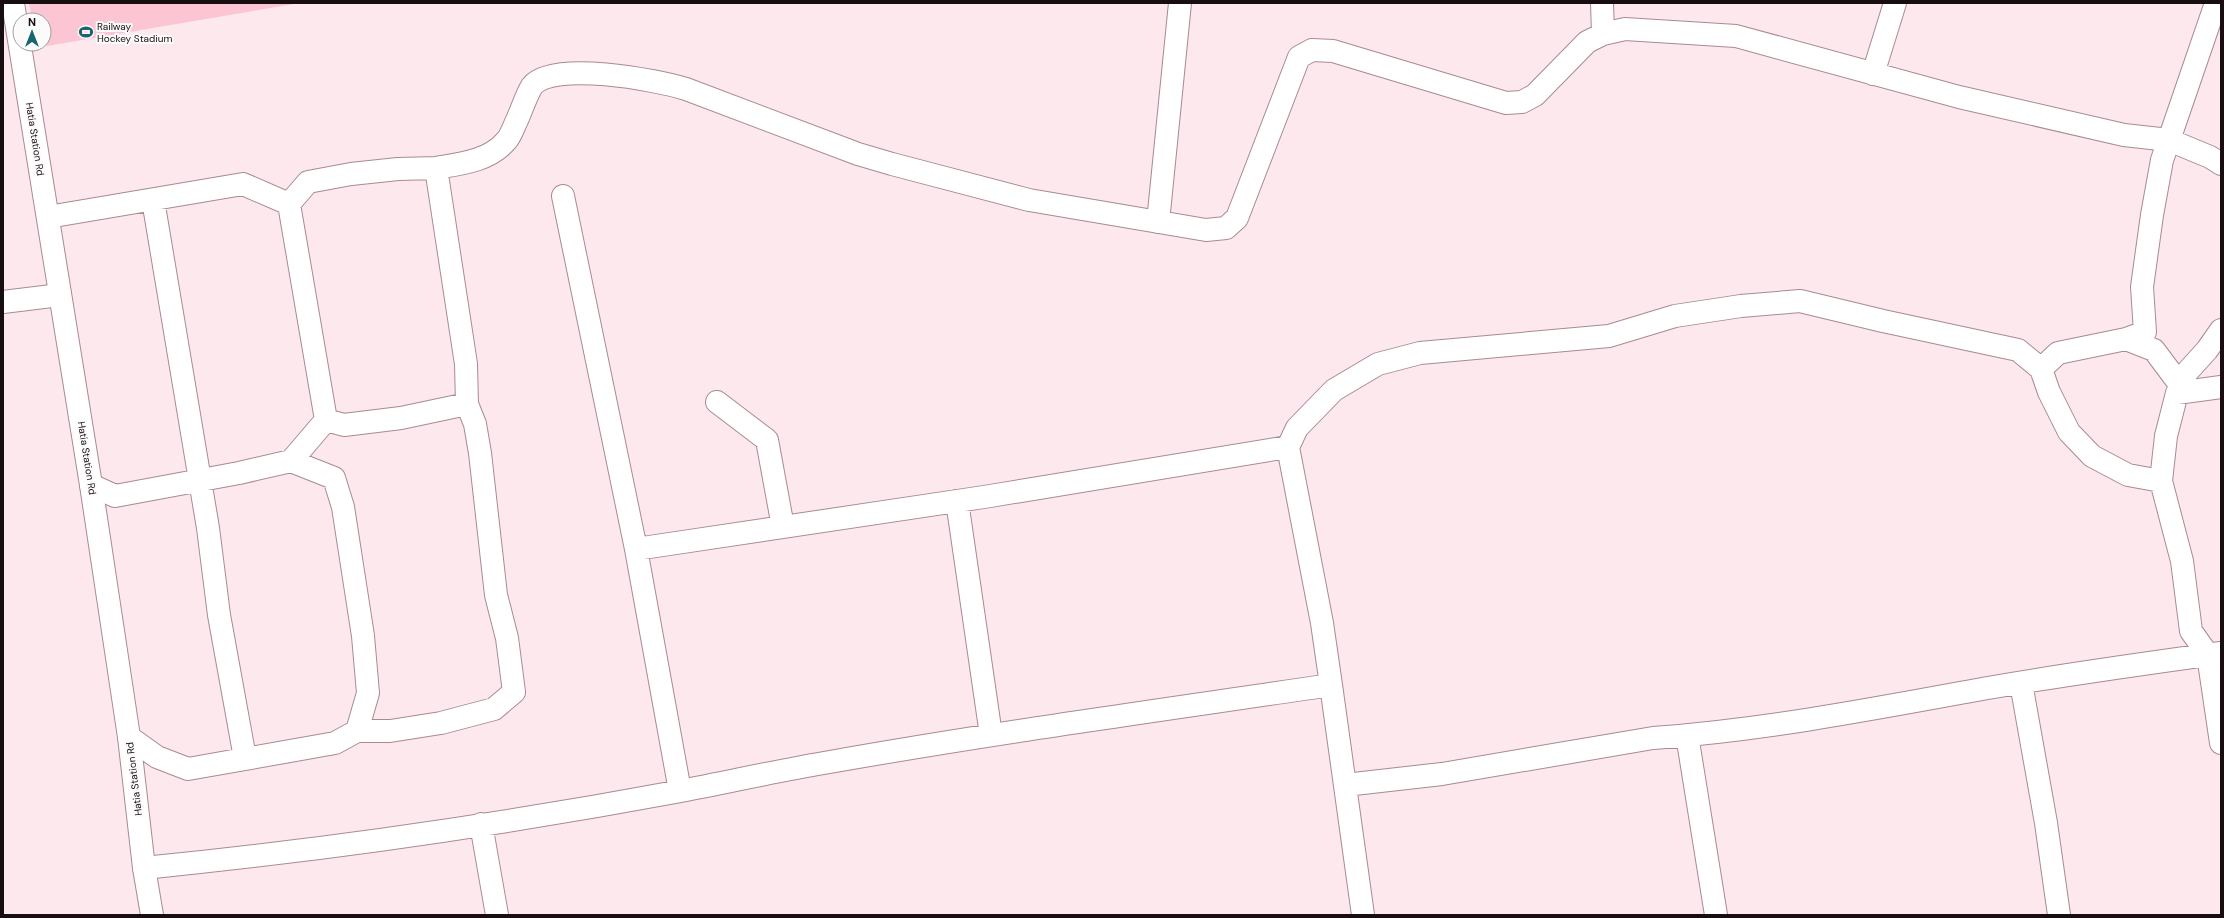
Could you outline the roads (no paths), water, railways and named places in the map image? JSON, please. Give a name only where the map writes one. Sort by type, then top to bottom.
[{"type":"street","name":"Hatia Station Rd","points":[[12,3],[91,485],[129,737],[144,868],[152,915]]},
{"type":"street","points":[[1158,222],[1180,3]]},
{"type":"street","points":[[1602,3],[1603,34]]},
{"type":"street","points":[[1872,74],[1895,3]]},
{"type":"street","points":[[2041,368],[2058,353],[2093,344],[2126,339],[2145,332],[2142,287],[2152,215],[2162,160],[2216,3]]},
{"type":"street","points":[[289,204],[308,182],[351,174],[398,169],[436,168],[467,163],[491,154],[507,141],[533,86],[546,77],[564,74],[634,77],[660,81],[686,89],[858,154],[1029,200],[1206,230],[1226,228],[1237,218],[1299,57],[1312,50],[1333,51],[1506,103],[1522,102],[1535,96],[1587,42],[1603,34],[1625,29],[1736,36],[1796,51],[1872,74],[1959,97],[2124,135],[2170,140],[2210,157],[2221,164]]},
{"type":"street","points":[[129,737],[157,757],[188,769],[335,743],[357,731],[390,731],[442,723],[494,709],[514,692],[507,638],[496,595],[480,453],[475,424],[467,404],[466,364],[436,168]]},
{"type":"street","points":[[48,217],[244,184],[289,204]]},
{"type":"street","points":[[563,196],[636,549],[680,791]]},
{"type":"street","points":[[153,200],[208,528],[219,615],[245,758]]},
{"type":"street","points":[[289,204],[326,420]]},
{"type":"street","points":[[3,302],[60,295]]},
{"type":"street","points":[[1363,915],[1320,616],[1288,447],[1296,428],[1334,390],[1378,364],[1420,353],[1609,336],[1675,316],[1741,306],[1800,301],[1883,321],[2018,350],[2041,368],[2049,392],[2069,432],[2092,456],[2128,474],[2160,481]]},
{"type":"street","points":[[2221,330],[2177,388],[2166,436],[2160,481],[2182,561],[2191,631],[2214,654],[2221,743]]},
{"type":"street","points":[[2126,339],[2154,350],[2177,388]]},
{"type":"street","points":[[2177,388],[2221,387]]},
{"type":"street","points":[[717,402],[767,440],[783,527]]},
{"type":"street","points":[[326,420],[344,425],[401,418],[467,404]]},
{"type":"street","points":[[291,461],[326,420]]},
{"type":"street","points":[[636,549],[1288,447]]},
{"type":"street","points":[[91,485],[115,496],[199,481],[291,461],[334,478],[343,507],[363,636],[368,693],[357,731]]},
{"type":"street","points":[[956,500],[991,735]]},
{"type":"street","points":[[1345,784],[1442,774],[1653,738],[1687,736],[1886,707],[2021,683],[2214,654]]},
{"type":"street","points":[[2021,683],[2046,823],[2059,915]]},
{"type":"street","points":[[144,868],[279,855],[481,824],[680,791],[822,763],[991,735],[1331,685]]},
{"type":"street","points":[[1687,736],[1716,915]]},
{"type":"street","points":[[481,824],[497,915]]},
{"type":"place","name":"Railway Hockey Stadium","points":[[86,32]]}]
